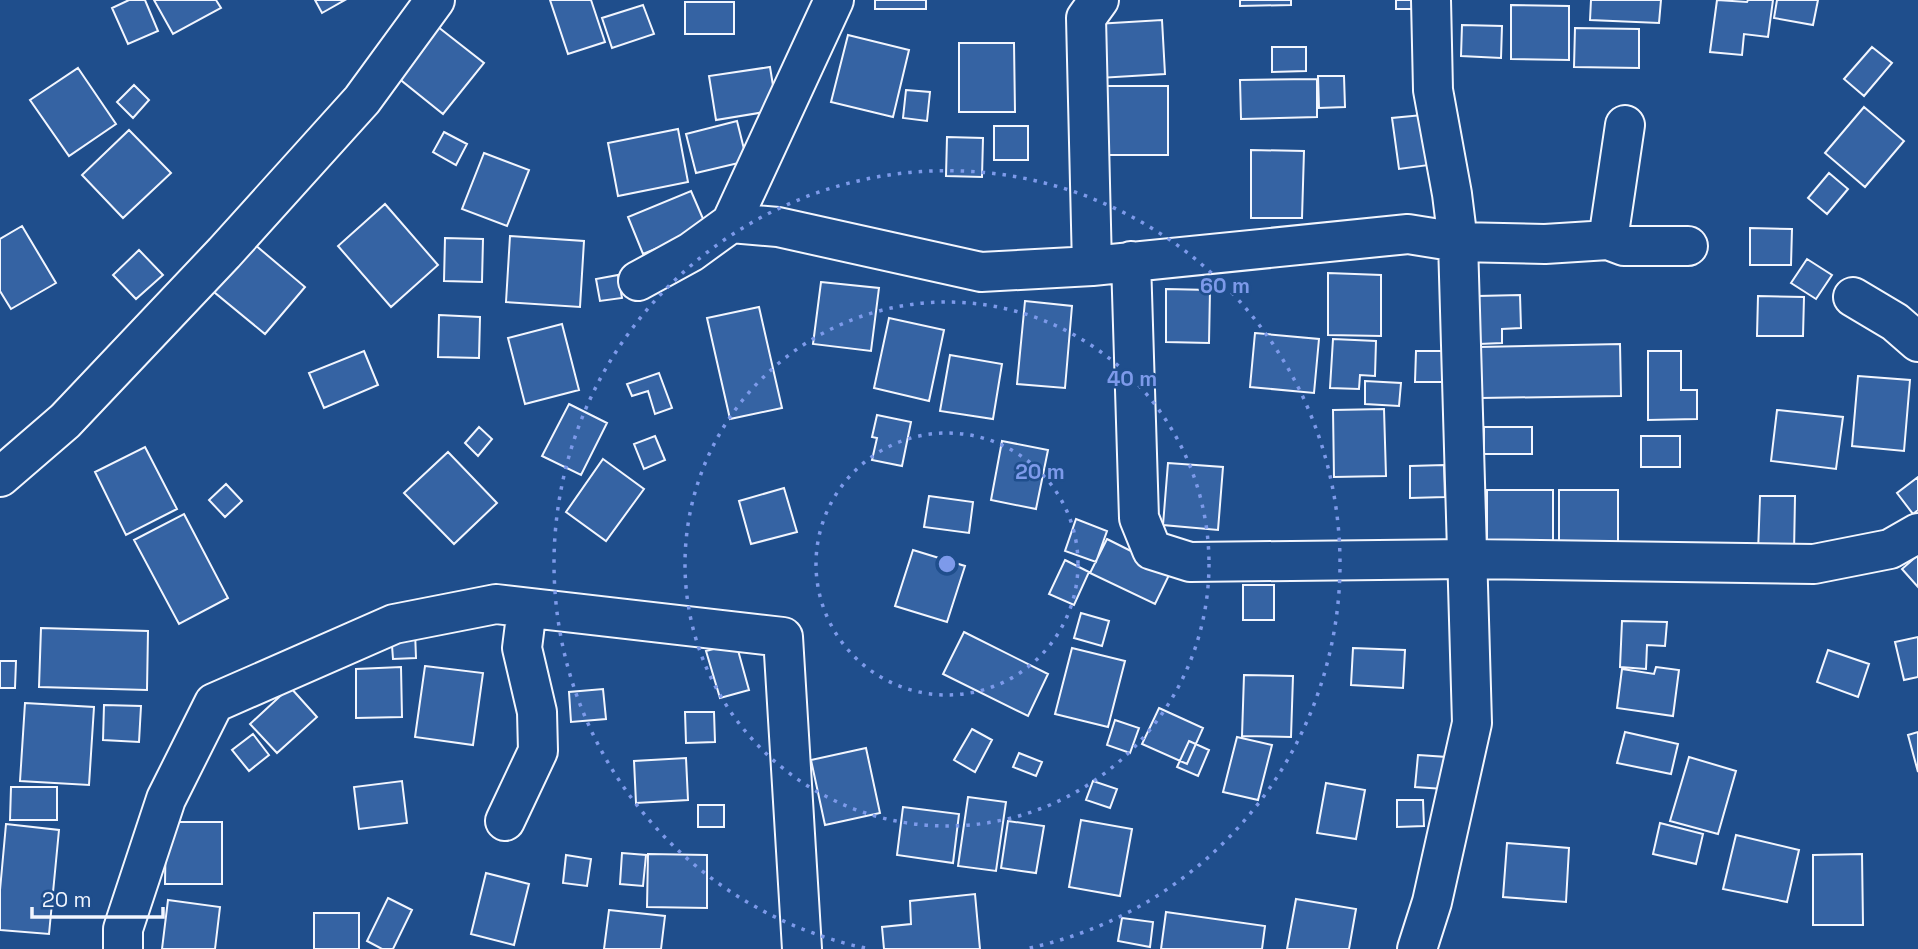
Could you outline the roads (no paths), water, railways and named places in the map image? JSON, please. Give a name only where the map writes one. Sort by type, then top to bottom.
[{"type":"street","points":[[0,477],[65,421],[224,253],[362,100],[435,0]]},
{"type":"street","points":[[638,281],[691,252],[731,223],[834,0]]},
{"type":"street","points":[[1091,266],[1086,18],[1099,0]]},
{"type":"street","points":[[1417,949],[1432,902],[1472,723],[1458,242],[1433,90],[1432,0]]},
{"type":"street","points":[[1608,240],[1625,125]]},
{"type":"street","points":[[731,223],[778,227],[981,272],[1091,266],[1408,234],[1458,242],[1545,244],[1608,240],[1624,246],[1688,246]]},
{"type":"street","points":[[1131,261],[1139,518],[1152,550],[1190,562],[1466,559],[1814,564],[1891,549],[1918,533]]},
{"type":"street","points":[[1853,297],[1895,323],[1918,342]]},
{"type":"street","points":[[123,949],[123,929],[166,799],[214,703],[394,624],[496,604],[783,637],[802,949]]},
{"type":"street","points":[[505,821],[538,751],[537,712],[522,648],[527,608]]}]
